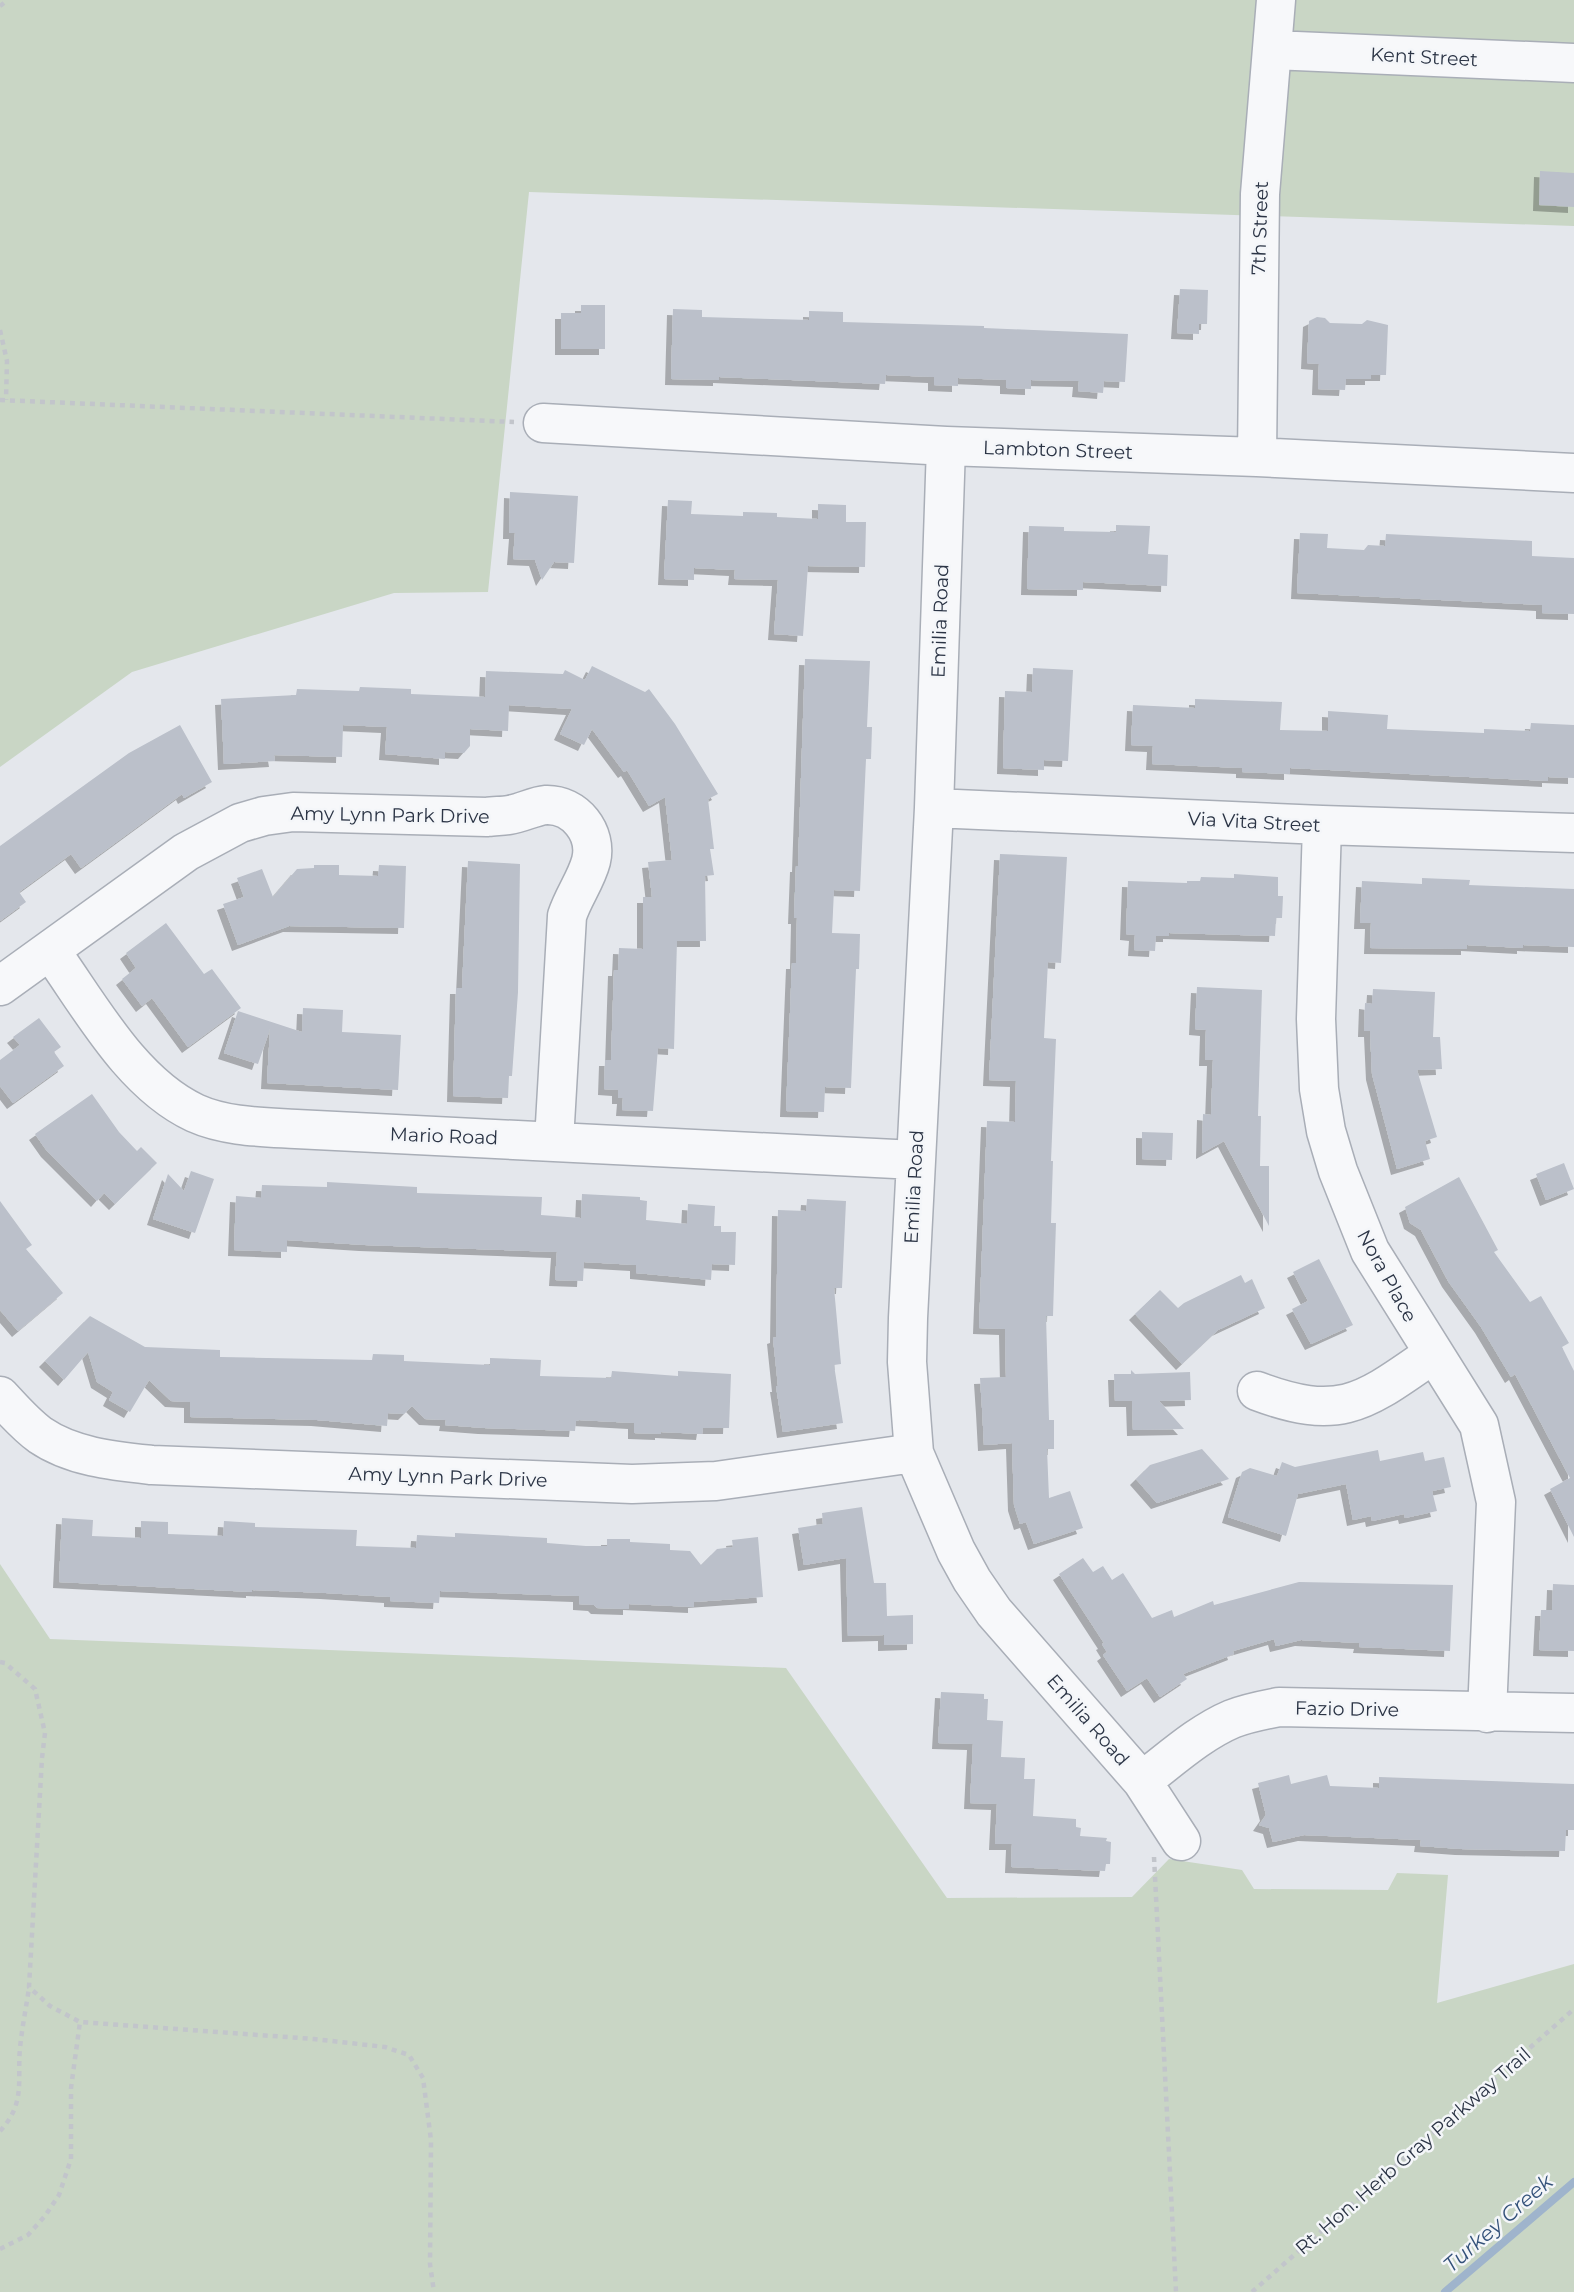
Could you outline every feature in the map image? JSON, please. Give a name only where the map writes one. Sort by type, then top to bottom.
[{"type":"street","name":"7th Street","points":[[1256,457],[1259,194],[1276,0]]},
{"type":"street","name":"Kent Street","points":[[1273,50],[1574,63]]},
{"type":"street","name":"Lambton Street","points":[[542,423],[946,446],[1256,457],[1574,473]]},
{"type":"street","name":"Emilia Road","points":[[946,446],[934,808],[907,1362],[914,1452],[956,1552],[994,1612],[1142,1781],[1168,1844]]},
{"type":"street","name":"Amy Lynn Park Drive","points":[[0,986],[186,852],[240,823],[293,812],[487,817],[510,815],[545,805],[561,807],[585,825],[592,841],[592,856],[567,916],[554,1140]]},
{"type":"street","name":"Via Vita Street","points":[[934,808],[1574,833]]},
{"type":"street","name":"Nora Place","points":[[1322,825],[1316,1032],[1319,1089],[1326,1131],[1338,1171],[1370,1251],[1479,1425],[1496,1502],[1487,1713]]},
{"type":"street","name":"Mario Road","points":[[50,950],[127,1059],[170,1098],[196,1114],[228,1123],[260,1127],[915,1160]]},
{"type":"street","points":[[1257,1391],[1305,1406],[1353,1403],[1374,1394],[1433,1354]]},
{"type":"street","name":"Amy Lynn Park Drive","points":[[0,1396],[41,1436],[66,1448],[116,1461],[152,1465],[632,1485],[716,1481],[914,1452]]},
{"type":"street","name":"Fazio Drive","points":[[1142,1781],[1210,1731],[1231,1719],[1279,1707],[1574,1713]]},
{"type":"path","points":[[0,6],[8,0]]},
{"type":"path","points":[[0,330],[6,361],[3,400],[542,423]]},
{"type":"path","points":[[0,1662],[5,1663],[35,1689],[46,1733],[42,1758],[29,1987],[20,2049],[20,2085],[12,2118],[0,2131]]},
{"type":"path","points":[[1168,1844],[1176,2292]]},
{"type":"path","points":[[29,1987],[50,2006],[80,2022],[314,2039],[385,2047],[409,2055],[423,2078],[432,2140],[430,2264],[434,2292]]},
{"type":"path","name":"Rt. Hon. Herb Gray Parkway Trail","points":[[1252,2292],[1574,2009]]},
{"type":"path","points":[[0,2249],[28,2235],[46,2216],[59,2194],[71,2159],[71,2088],[80,2022]]},
{"type":"green space","points":[[0,0],[1574,0],[1574,226],[529,192],[488,592],[394,593],[132,672],[0,767]]},
{"type":"green space","points":[[0,1564],[50,1639],[786,1668],[947,1898],[1132,1897],[1169,1859],[1242,1870],[1254,1889],[1388,1890],[1397,1873],[1448,1875],[1437,2003],[1574,1964],[1574,2292],[0,2292]]},
{"type":"building","points":[[1540,171],[1574,173],[1574,207],[1539,205]]},
{"type":"building","points":[[1180,289],[1208,290],[1207,324],[1199,324],[1199,334],[1177,333]]},
{"type":"building","points":[[581,305],[605,305],[605,349],[561,349],[561,313],[581,313]]},
{"type":"building","points":[[673,309],[702,310],[702,317],[809,320],[809,311],[843,312],[843,322],[1128,334],[1125,382],[1104,381],[1103,393],[1078,391],[1079,381],[1031,380],[1031,389],[1006,388],[1006,380],[958,378],[958,386],[934,385],[934,377],[886,375],[885,384],[719,377],[719,380],[671,379]]},
{"type":"building","points":[[1317,317],[1325,318],[1330,323],[1362,324],[1367,320],[1388,325],[1386,375],[1371,375],[1371,379],[1346,379],[1345,390],[1318,389],[1319,364],[1307,363],[1309,321]]},
{"type":"building","points":[[510,492],[578,496],[574,563],[554,562],[542,580],[535,560],[513,559],[515,533],[509,533]]},
{"type":"building","points":[[668,500],[692,501],[691,514],[743,516],[743,512],[777,513],[777,517],[818,519],[818,504],[846,505],[846,522],[866,522],[865,567],[808,566],[803,636],[774,634],[778,580],[734,579],[735,570],[694,568],[694,580],[664,579]]},
{"type":"building","points":[[1116,525],[1150,526],[1148,554],[1168,555],[1167,586],[1083,582],[1083,590],[1027,589],[1029,526],[1064,527],[1064,531],[1116,532]]},
{"type":"building","points":[[1300,533],[1328,534],[1327,548],[1364,550],[1368,545],[1385,546],[1386,534],[1532,541],[1532,556],[1574,558],[1574,614],[1542,613],[1542,605],[1297,593]]},
{"type":"building","points":[[805,659],[870,661],[867,727],[872,727],[871,759],[866,759],[860,891],[834,890],[832,933],[860,934],[851,1088],[825,1087],[824,1112],[786,1111],[792,963],[796,963],[797,918],[794,918]]},
{"type":"building","points":[[592,666],[645,692],[649,689],[675,724],[718,794],[708,799],[714,875],[705,876],[706,941],[677,941],[674,1049],[658,1048],[653,1111],[622,1110],[623,1098],[618,1098],[618,1090],[604,1089],[605,1060],[611,1060],[614,970],[618,970],[619,948],[643,949],[643,897],[652,897],[648,862],[672,860],[665,797],[649,806],[627,770],[624,772],[592,729],[584,745],[560,734],[572,709],[509,705],[508,731],[470,729],[470,746],[464,753],[445,752],[445,759],[385,754],[387,727],[343,725],[342,757],[274,755],[275,761],[224,764],[221,699],[296,695],[297,689],[359,691],[360,687],[411,689],[411,694],[485,697],[486,671],[563,674],[565,670],[585,680]]},
{"type":"building","points":[[1033,668],[1073,670],[1068,761],[1044,760],[1044,770],[1003,768],[1005,691],[1032,692]]},
{"type":"building","points":[[1195,699],[1282,702],[1280,730],[1328,731],[1328,711],[1388,715],[1387,729],[1484,733],[1484,729],[1530,731],[1531,723],[1574,725],[1574,778],[1548,777],[1548,781],[1290,768],[1290,774],[1242,772],[1242,768],[1152,764],[1153,746],[1131,745],[1133,705],[1195,708]]},
{"type":"building","points":[[180,725],[212,782],[184,798],[182,794],[81,868],[71,854],[19,892],[26,902],[0,921],[0,846],[129,753]]},
{"type":"building","points":[[1000,854],[1067,857],[1061,963],[1048,962],[1044,1038],[1056,1039],[1051,1161],[1051,1223],[1056,1223],[1053,1316],[1046,1316],[1049,1420],[1054,1420],[1054,1449],[1047,1449],[1049,1498],[1070,1491],[1083,1528],[1034,1544],[1026,1522],[1020,1524],[1014,1505],[1012,1443],[984,1445],[980,1378],[1006,1377],[1005,1329],[979,1328],[987,1121],[1015,1122],[1016,1081],[989,1080]]},
{"type":"building","points":[[468,861],[520,864],[518,992],[508,1098],[453,1096],[456,988],[462,988]]},
{"type":"building","points":[[314,865],[339,865],[339,875],[378,876],[379,865],[406,866],[404,928],[289,926],[238,945],[223,904],[244,897],[237,878],[262,869],[273,897],[297,869],[314,868]]},
{"type":"building","points":[[1234,874],[1278,877],[1278,896],[1283,896],[1282,918],[1276,918],[1275,936],[1169,933],[1169,936],[1156,936],[1155,951],[1134,950],[1135,935],[1126,934],[1128,881],[1187,883],[1200,881],[1201,877],[1234,878]]},
{"type":"building","points":[[1422,878],[1470,880],[1469,885],[1574,889],[1574,947],[1467,945],[1467,949],[1370,948],[1371,923],[1360,923],[1362,881],[1422,884]]},
{"type":"building","points":[[166,923],[204,974],[212,969],[241,1008],[188,1047],[152,998],[142,1006],[122,979],[136,968],[126,953]]},
{"type":"building","points":[[1197,987],[1262,990],[1258,1116],[1261,1116],[1260,1166],[1269,1166],[1269,1226],[1224,1141],[1202,1153],[1203,1114],[1211,1115],[1213,1060],[1205,1060],[1206,1030],[1195,1029]]},
{"type":"building","points":[[1373,989],[1435,992],[1433,1037],[1440,1037],[1442,1069],[1417,1070],[1437,1137],[1425,1141],[1430,1159],[1397,1169],[1372,1074],[1370,1031],[1364,1031],[1365,1003],[1372,1004]]},
{"type":"building","points":[[303,1008],[343,1010],[342,1032],[401,1035],[398,1090],[267,1083],[270,1029],[258,1064],[224,1053],[238,1011],[302,1032]]},
{"type":"building","points":[[39,1018],[61,1047],[54,1052],[64,1066],[13,1103],[0,1086],[0,1060],[20,1045],[13,1037]]},
{"type":"building","points":[[92,1094],[119,1132],[137,1151],[141,1147],[157,1163],[115,1204],[104,1193],[97,1201],[47,1151],[35,1134]]},
{"type":"building","points":[[1142,1132],[1173,1133],[1172,1160],[1142,1159]]},
{"type":"building","points":[[1564,1163],[1574,1189],[1546,1200],[1536,1174]]},
{"type":"building","points":[[191,1171],[214,1179],[195,1233],[153,1219],[168,1174],[184,1191]]},
{"type":"building","points":[[1459,1177],[1498,1250],[1494,1252],[1530,1302],[1541,1296],[1569,1343],[1562,1347],[1574,1371],[1574,1537],[1550,1489],[1570,1478],[1515,1374],[1511,1377],[1481,1327],[1448,1281],[1421,1230],[1410,1223],[1405,1207]]},
{"type":"building","points":[[327,1182],[417,1187],[417,1193],[542,1197],[541,1215],[581,1218],[582,1194],[640,1197],[640,1200],[647,1201],[646,1220],[687,1224],[688,1204],[715,1206],[714,1226],[721,1226],[721,1232],[736,1232],[735,1265],[712,1264],[711,1280],[636,1273],[636,1265],[584,1262],[583,1281],[555,1280],[557,1252],[287,1240],[287,1252],[234,1250],[236,1196],[261,1198],[262,1185],[327,1187]]},
{"type":"building","points":[[807,1199],[846,1201],[842,1288],[834,1288],[841,1364],[834,1365],[843,1423],[783,1432],[773,1338],[776,1337],[778,1210],[806,1211]]},
{"type":"building","points":[[0,1201],[32,1245],[26,1249],[63,1293],[18,1331],[0,1310]]},
{"type":"building","points":[[1319,1259],[1353,1325],[1311,1344],[1292,1309],[1308,1301],[1293,1272]]},
{"type":"building","points":[[1241,1275],[1245,1283],[1252,1279],[1265,1308],[1218,1330],[1182,1364],[1135,1314],[1160,1290],[1178,1308]]},
{"type":"building","points":[[90,1316],[145,1347],[220,1350],[220,1357],[372,1360],[373,1354],[404,1355],[404,1361],[490,1365],[490,1358],[541,1360],[540,1376],[611,1378],[612,1371],[678,1376],[678,1371],[731,1374],[729,1428],[703,1428],[702,1434],[634,1433],[634,1423],[579,1420],[576,1421],[575,1431],[484,1428],[445,1425],[446,1420],[425,1419],[412,1406],[404,1414],[388,1413],[387,1426],[317,1420],[190,1417],[190,1402],[171,1401],[149,1380],[130,1412],[109,1400],[113,1392],[97,1382],[88,1352],[64,1380],[45,1361]]},
{"type":"building","points":[[1131,1370],[1135,1374],[1190,1372],[1191,1400],[1159,1401],[1184,1429],[1133,1430],[1132,1401],[1115,1401],[1114,1374],[1131,1374]]},
{"type":"building","points":[[1202,1449],[1229,1479],[1157,1503],[1136,1479],[1150,1465]]},
{"type":"building","points":[[1378,1450],[1380,1461],[1423,1452],[1425,1461],[1444,1457],[1451,1487],[1432,1491],[1437,1511],[1405,1518],[1404,1514],[1372,1521],[1371,1516],[1353,1520],[1346,1484],[1298,1494],[1286,1536],[1228,1517],[1242,1472],[1250,1468],[1277,1476],[1282,1462],[1295,1467]]},
{"type":"building","points":[[862,1507],[874,1583],[886,1583],[887,1616],[913,1615],[913,1644],[884,1645],[884,1635],[848,1636],[846,1558],[804,1565],[798,1528],[823,1524],[822,1513]]},
{"type":"building","points":[[62,1518],[93,1520],[92,1536],[141,1538],[141,1521],[168,1522],[168,1534],[223,1536],[224,1521],[255,1523],[255,1527],[357,1530],[356,1546],[416,1548],[417,1535],[455,1537],[455,1533],[547,1538],[547,1543],[586,1546],[607,1546],[607,1539],[630,1539],[630,1542],[670,1544],[670,1550],[690,1551],[701,1565],[717,1549],[733,1547],[732,1540],[758,1537],[763,1597],[694,1602],[694,1607],[629,1604],[629,1609],[597,1608],[594,1605],[579,1604],[579,1596],[440,1591],[439,1603],[390,1601],[390,1597],[326,1593],[59,1582]]},
{"type":"building","points":[[1083,1558],[1093,1572],[1103,1566],[1112,1580],[1123,1573],[1152,1618],[1172,1610],[1174,1617],[1213,1601],[1214,1605],[1299,1582],[1453,1585],[1450,1651],[1359,1647],[1360,1643],[1301,1640],[1276,1646],[1274,1639],[1233,1651],[1234,1654],[1183,1674],[1187,1679],[1160,1697],[1147,1678],[1127,1691],[1103,1655],[1107,1652],[1102,1644],[1104,1643],[1059,1574]]},
{"type":"building","points":[[1553,1584],[1574,1585],[1574,1651],[1539,1650],[1541,1610],[1552,1610]]},
{"type":"building","points":[[941,1692],[984,1694],[984,1699],[988,1699],[987,1720],[1003,1721],[1001,1757],[1025,1758],[1024,1779],[1035,1779],[1033,1816],[1076,1819],[1076,1827],[1081,1828],[1080,1836],[1107,1838],[1106,1841],[1111,1842],[1110,1864],[1106,1864],[1105,1871],[1011,1867],[1012,1844],[995,1844],[997,1804],[970,1803],[973,1744],[938,1743]]},
{"type":"building","points":[[1289,1775],[1291,1784],[1327,1775],[1330,1786],[1379,1788],[1379,1777],[1574,1784],[1574,1830],[1566,1830],[1565,1851],[1461,1849],[1420,1846],[1421,1840],[1304,1835],[1273,1842],[1269,1828],[1259,1825],[1266,1815],[1258,1783]]},
{"type":"waterway","name":"Turkey Creek","points":[[1445,2292],[1574,2182]]}]
